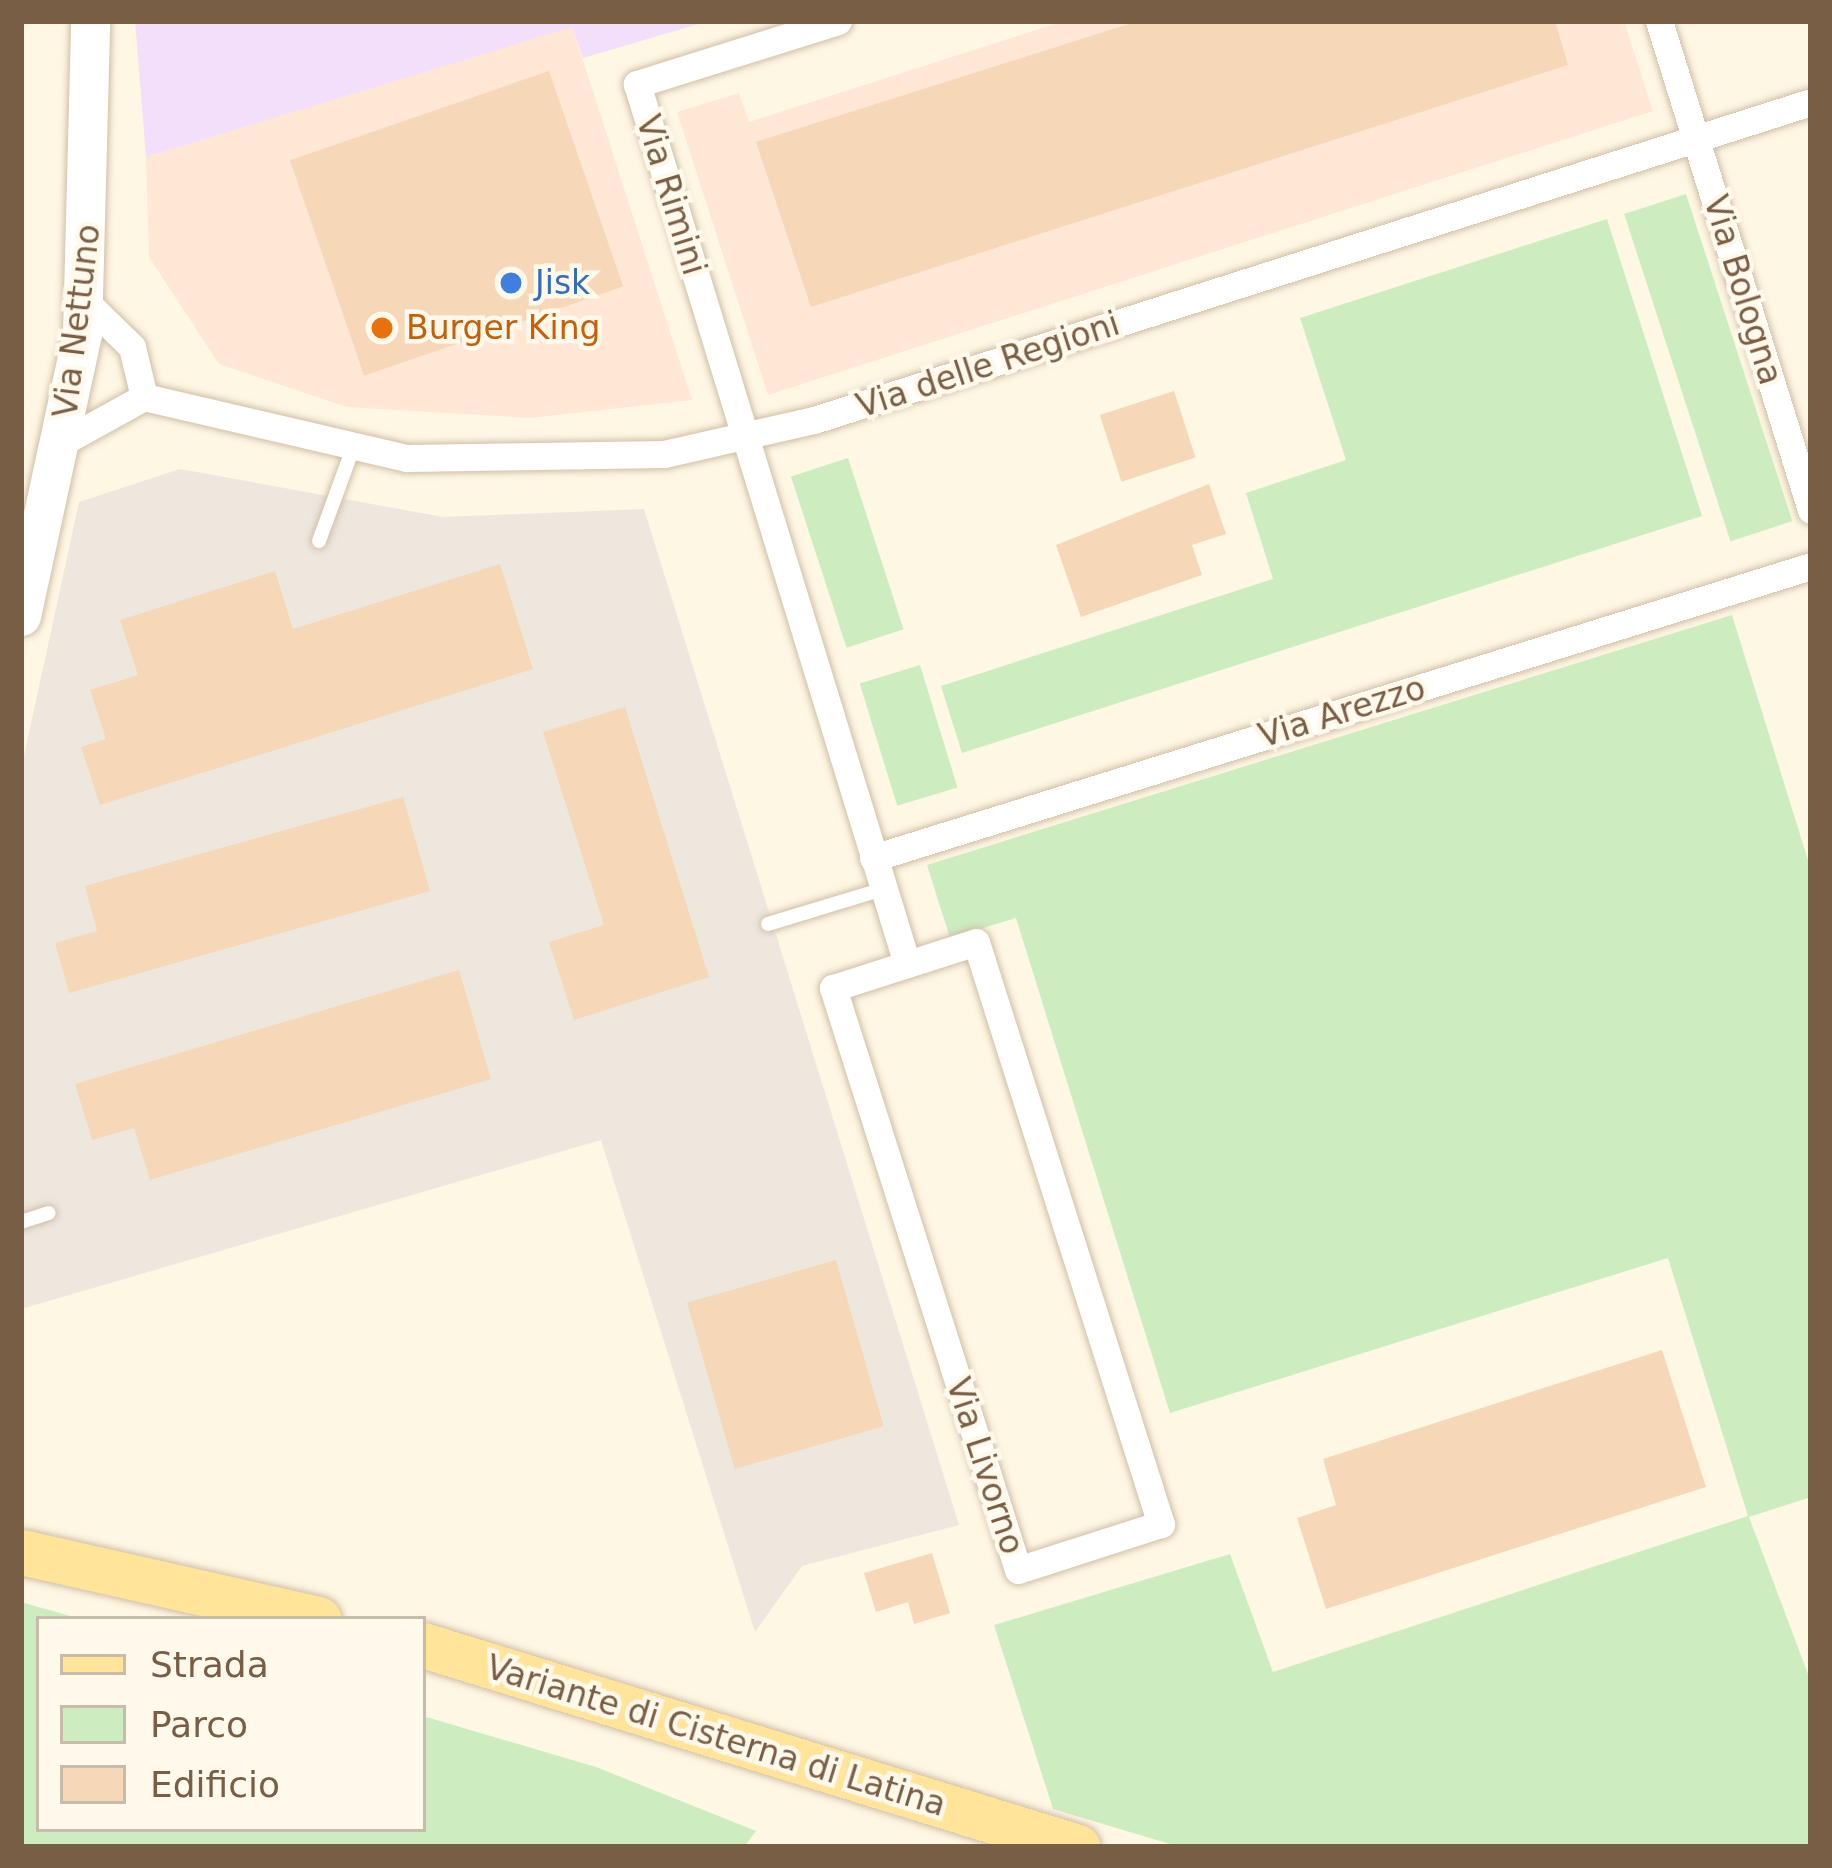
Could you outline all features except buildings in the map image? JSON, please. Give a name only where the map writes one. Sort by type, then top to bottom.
[{"type":"main road","name":"Via Nettuno","points":[[21,616],[61,443],[85,301],[90,21]]},
{"type":"main road","points":[[21,1552],[306,1616]]},
{"type":"main road","name":"Variante di Cisterna di Latina","points":[[426,1646],[1078,1847]]},
{"type":"street","name":"Via Rimini","points":[[744,439],[638,84],[838,21]]},
{"type":"street","points":[[1659,21],[1696,140]]},
{"type":"street","name":"Via delle Regioni","points":[[144,397],[352,451],[551,464],[744,439],[1811,102]]},
{"type":"street","name":"Via Bologna","points":[[1696,140],[1811,509]]},
{"type":"street","points":[[61,443],[144,397],[132,347],[85,301]]},
{"type":"street","points":[[744,439],[908,964]]},
{"type":"street","name":"Via Arezzo","points":[[873,858],[1811,566]]},
{"type":"street","name":"Via Livorno","points":[[976,942],[1161,1524],[1018,1570],[832,988],[908,964],[976,942]]},
{"type":"lane","points":[[319,541],[352,451]]},
{"type":"lane","points":[[768,923],[883,889]]},
{"type":"lane","points":[[21,1222],[49,1213]]},
{"type":"shaded area","points":[[135,21],[709,21],[583,58],[572,27],[146,157]]},
{"type":"shaded area","points":[[1064,21],[1624,21],[1653,111],[768,395],[677,112],[739,93],[749,122]]},
{"type":"shaded area","points":[[572,26],[692,400],[530,418],[347,407],[219,364],[149,257],[146,157]]},
{"type":"shaded area","points":[[180,469],[443,517],[644,509],[959,1525],[802,1566],[755,1632],[601,1140],[21,1309],[21,770],[79,502]]},
{"type":"green space","points":[[1686,194],[1792,521],[1730,541],[1624,214]]},
{"type":"green space","points":[[1607,219],[1702,516],[962,753],[941,686],[1273,579],[1246,493],[1346,460],[1300,318]]},
{"type":"green space","points":[[848,458],[904,629],[847,648],[791,477]]},
{"type":"green space","points":[[1732,615],[1811,870],[1811,1497],[1749,1517],[1811,1682],[1811,1847],[1180,1847],[1053,1809],[994,1625],[1230,1554],[1273,1672],[1748,1516],[1668,1258],[1170,1413],[1016,918],[950,938],[927,865]]},
{"type":"green space","points":[[920,665],[957,787],[897,806],[860,683]]},
{"type":"green space","points":[[21,1602],[70,1616],[36,1616],[36,1832],[426,1832],[426,1717],[596,1767],[756,1831],[744,1847],[21,1847]]},
{"type":"place","name":"Jisk","points":[[511,283]]},
{"type":"place","name":"Burger King","points":[[382,328]]}]
